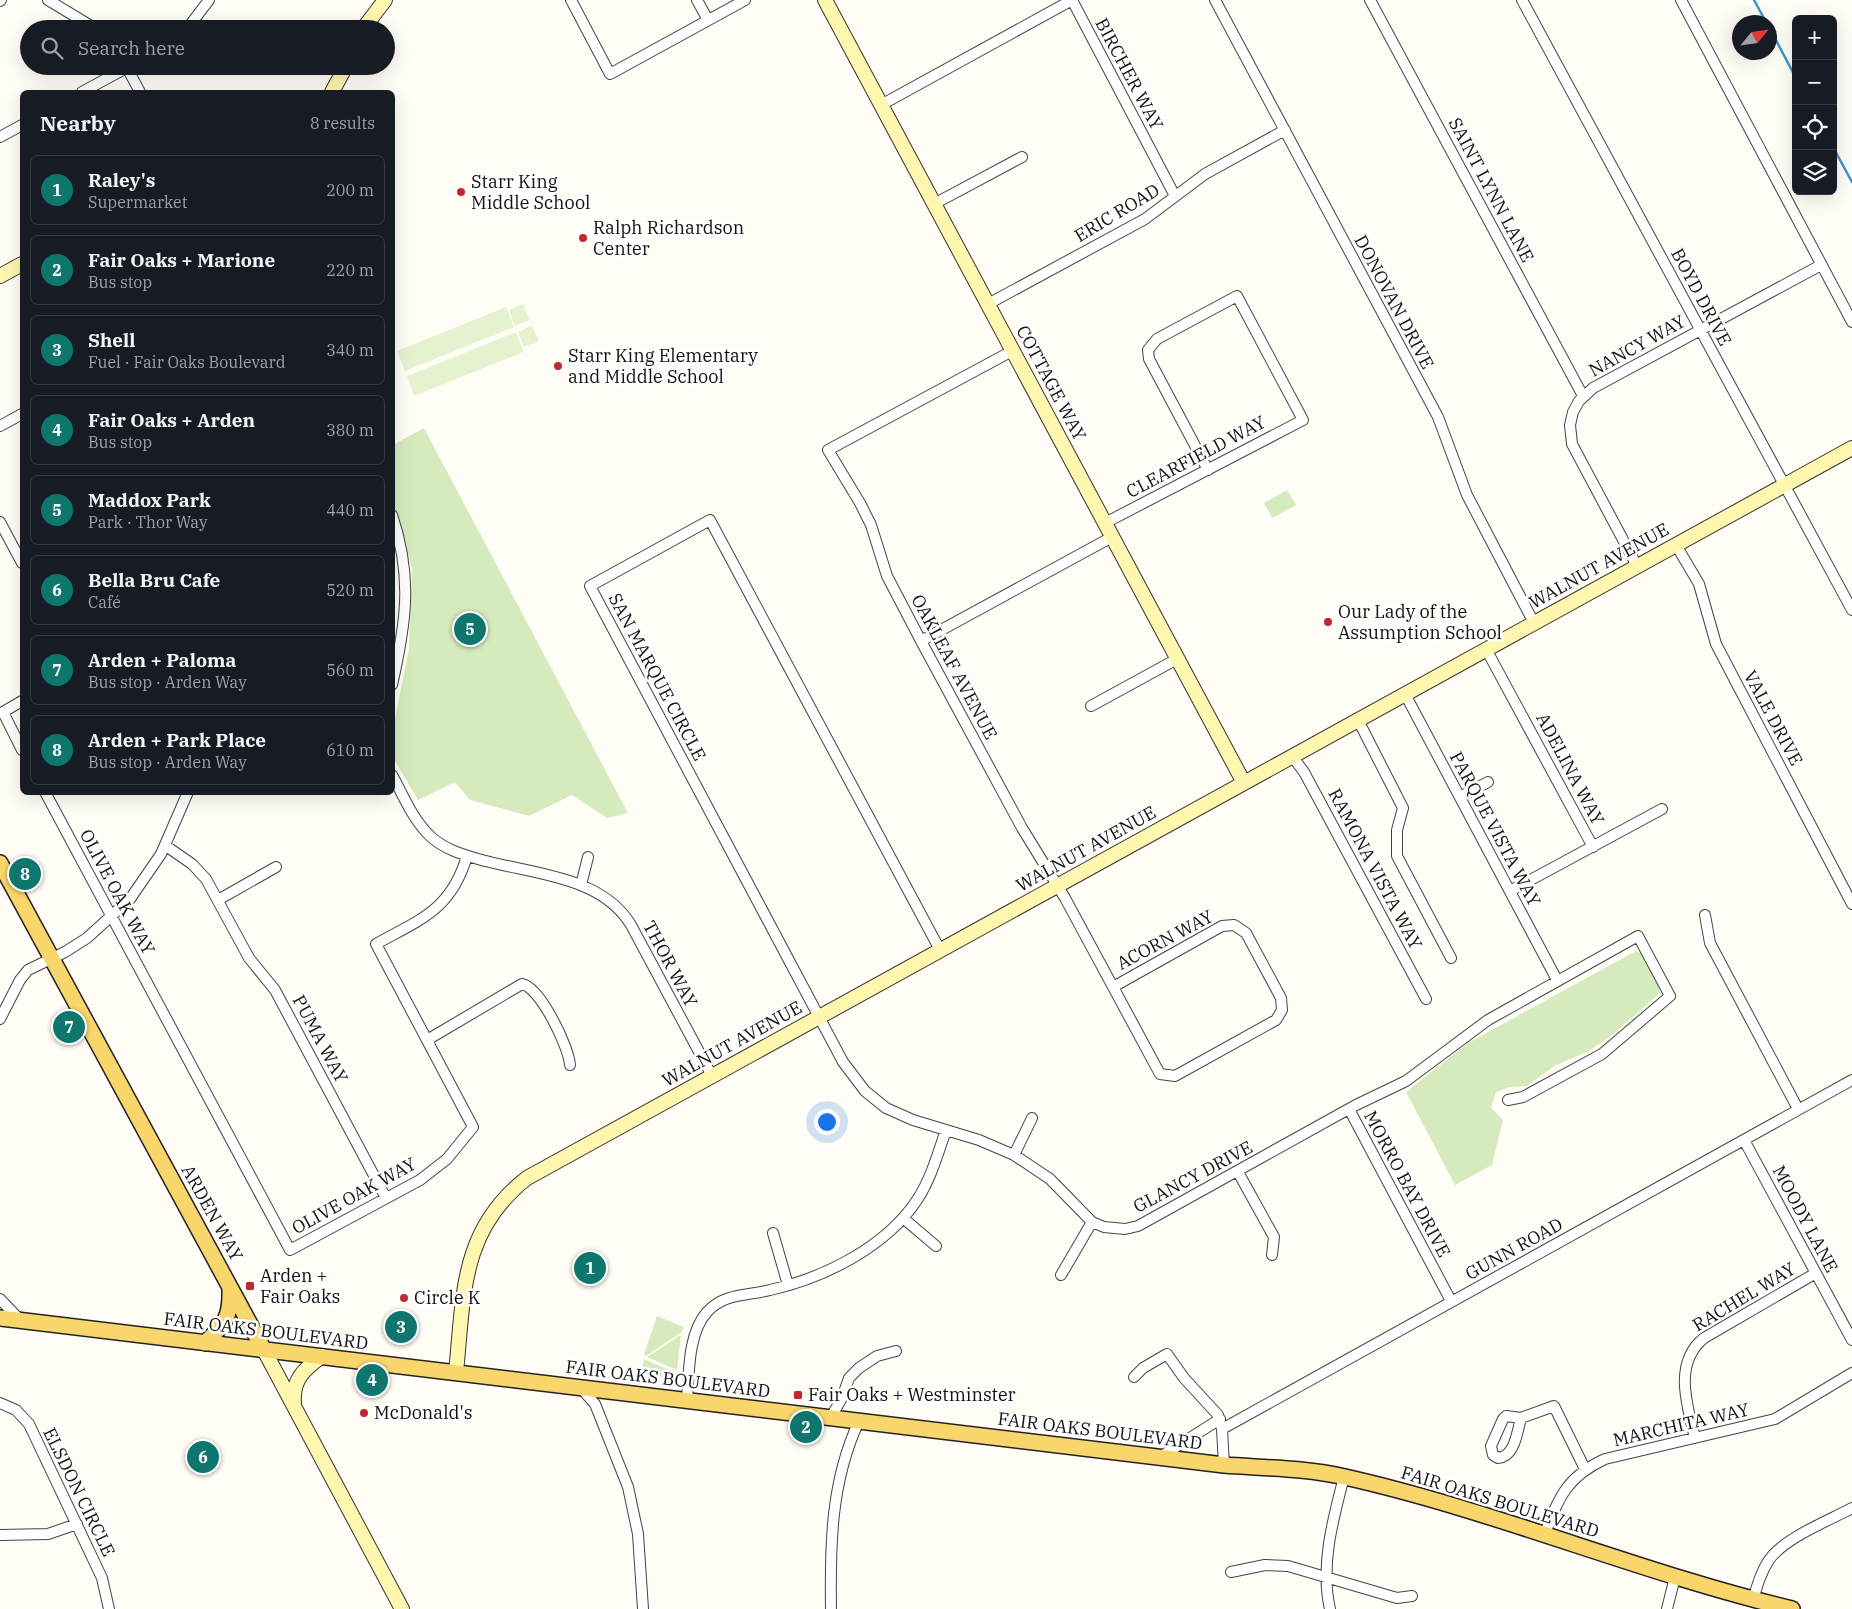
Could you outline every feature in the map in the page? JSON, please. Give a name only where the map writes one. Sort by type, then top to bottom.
[{"type":"main road","points":[[370,20],[385,0]]},
{"type":"main road","name":"COTTAGE WAY","points":[[825,0],[1244,783]]},
{"type":"main road","points":[[333,90],[341,75]]},
{"type":"main road","points":[[0,276],[20,265]]},
{"type":"main road","name":"WALNUT AVENUE","points":[[456,1372],[469,1262],[479,1234],[504,1198],[534,1174],[1852,448]]},
{"type":"main road","name":"ARDEN WAY","points":[[0,863],[230,1285],[402,1609]]},
{"type":"main road","points":[[205,1342],[223,1326],[227,1317],[230,1306],[230,1285]]},
{"type":"main road","name":"FAIR OAKS BOULEVARD","points":[[0,1318],[1224,1465],[1344,1477],[1545,1534],[1753,1600],[1792,1609]]},
{"type":"main road","points":[[294,1407],[293,1393],[299,1376],[304,1369],[322,1356]]},
{"type":"street","points":[[48,0],[81,20]]},
{"type":"street","points":[[194,20],[209,0]]},
{"type":"street","points":[[571,0],[610,74],[745,0]]},
{"type":"street","points":[[697,0],[708,20]]},
{"type":"street","name":"BIRCHER WAY","points":[[881,105],[1072,0],[1176,196]]},
{"type":"street","name":"DONOVAN DRIVE","points":[[1216,0],[1438,417],[1467,496],[1534,623]]},
{"type":"street","name":"SAINT LYNN LANE","points":[[1370,0],[1583,396]]},
{"type":"street","name":"BOYD DRIVE","points":[[1522,0],[1852,610]]},
{"type":"street","points":[[1680,0],[1852,322]]},
{"type":"street","points":[[86,90],[113,75]]},
{"type":"street","points":[[132,75],[139,90]]},
{"type":"street","points":[[0,137],[20,126]]},
{"type":"street","name":"ERIC ROAD","points":[[988,304],[1145,219],[1204,174],[1285,130]]},
{"type":"street","points":[[934,204],[1022,157]]},
{"type":"street","name":"NANCY WAY","points":[[1637,566],[1572,444],[1572,418],[1583,396],[1593,388],[1821,264]]},
{"type":"street","name":"CLEARFIELD WAY","points":[[1105,523],[1208,470],[1303,420],[1237,296],[1157,339],[1148,350],[1149,359],[1208,470]]},
{"type":"street","name":"OAKLEAF AVENUE","points":[[1012,351],[828,450],[871,525],[887,576],[921,641],[1022,828],[1042,859],[1056,887],[1065,898],[1155,1068],[1164,1076]]},
{"type":"street","points":[[0,426],[20,415]]},
{"type":"street","name":"SAN MARQUE CIRCLE","points":[[818,1018],[804,987],[590,586],[598,581],[710,520],[940,950]]},
{"type":"street","points":[[0,522],[20,559]]},
{"type":"street","points":[[395,525],[404,556],[407,579],[406,617],[395,658]]},
{"type":"street","points":[[921,641],[1112,537]]},
{"type":"street","name":"VALE DRIVE","points":[[1676,545],[1699,584],[1716,644],[1852,904]]},
{"type":"street","name":"ADELINA WAY","points":[[1486,649],[1593,847],[1510,891]]},
{"type":"street","points":[[1091,706],[1177,659]]},
{"type":"street","name":"PARQUE VISTA WAY","points":[[1405,694],[1557,980]]},
{"type":"street","points":[[20,702],[2,712],[20,746]]},
{"type":"street","points":[[1358,720],[1403,808],[1397,830],[1397,856],[1451,958]]},
{"type":"street","name":"RAMONA VISTA WAY","points":[[1292,756],[1304,772],[1426,999]]},
{"type":"street","name":"THOR WAY","points":[[395,781],[412,812],[431,837],[446,847],[467,856],[581,885],[607,897],[627,918],[712,1076]]},
{"type":"street","points":[[1460,797],[1488,782]]},
{"type":"street","name":"OLIVE OAK WAY","points":[[48,795],[290,1250],[434,1170],[459,1146],[473,1127],[376,944],[436,909],[455,886],[467,856]]},
{"type":"street","points":[[0,1019],[20,980],[28,970],[65,952],[87,938],[112,917],[142,885],[166,846],[187,795]]},
{"type":"street","points":[[1593,847],[1662,809]]},
{"type":"street","name":"PUMA WAY","points":[[166,846],[192,864],[206,879],[249,958],[275,990],[386,1198]]},
{"type":"street","points":[[581,885],[588,857]]},
{"type":"street","points":[[218,900],[276,867]]},
{"type":"street","points":[[1705,915],[1710,943],[1798,1109]]},
{"type":"street","name":"ACORN WAY","points":[[1113,987],[1222,926],[1234,925],[1246,934],[1281,998],[1283,1005],[1280,1015],[1276,1020],[1175,1076],[1164,1076]]},
{"type":"street","name":"GLANCY DRIVE","points":[[818,1018],[852,1076],[865,1091],[895,1112],[993,1145],[1014,1155],[1050,1179],[1092,1222],[1111,1229],[1125,1229],[1138,1226],[1349,1109],[1406,1081],[1488,1020],[1638,936],[1670,996],[1602,1054],[1523,1097],[1508,1100]]},
{"type":"street","points":[[427,1040],[507,995],[522,984],[533,989],[545,1007],[566,1046],[570,1065]]},
{"type":"street","name":"GUNN ROAD","points":[[1160,1457],[1450,1301],[1852,1080]]},
{"type":"street","name":"MORRO BAY DRIVE","points":[[1349,1109],[1450,1301]]},
{"type":"street","points":[[1014,1155],[1032,1118]]},
{"type":"street","points":[[687,1400],[695,1335],[707,1312],[728,1298],[788,1285],[834,1267],[861,1252],[903,1218],[924,1188],[946,1130]]},
{"type":"street","name":"MOODY LANE","points":[[1744,1140],[1852,1340]]},
{"type":"street","points":[[1238,1172],[1274,1237],[1272,1255]]},
{"type":"street","points":[[903,1218],[936,1246]]},
{"type":"street","points":[[1061,1275],[1092,1222]]},
{"type":"street","points":[[774,1233],[788,1285]]},
{"type":"street","name":"RACHEL WAY","points":[[1695,1438],[1688,1411],[1685,1376],[1688,1357],[1695,1346],[1704,1338],[1816,1273]]},
{"type":"street","points":[[0,1299],[20,1321]]},
{"type":"street","points":[[832,1417],[842,1398],[849,1378],[865,1363],[884,1353],[896,1350]]},
{"type":"street","points":[[1134,1377],[1142,1368],[1167,1354],[1184,1378],[1199,1392],[1221,1424],[1224,1465]]},
{"type":"street","name":"MARCHITA WAY","points":[[1545,1534],[1561,1494],[1575,1477],[1585,1469],[1605,1459],[1775,1418],[1852,1373]]},
{"type":"street","points":[[580,1387],[595,1404],[628,1487],[638,1534],[643,1609]]},
{"type":"street","name":"ELSDON CIRCLE","points":[[0,1403],[16,1410],[29,1424],[102,1578],[109,1609]]},
{"type":"street","points":[[1521,1418],[1554,1406],[1585,1469]]},
{"type":"street","points":[[831,1609],[830,1546],[834,1506],[843,1464],[859,1421]]},
{"type":"street","points":[[1330,1609],[1326,1577],[1333,1522],[1344,1477]]},
{"type":"street","points":[[1753,1600],[1762,1572],[1774,1554],[1785,1545],[1852,1508]]},
{"type":"street","points":[[0,1535],[48,1534],[77,1524]]},
{"type":"street","points":[[1231,1572],[1253,1566],[1274,1564],[1397,1598],[1412,1596]]},
{"type":"street","points":[[1667,1609],[1676,1577]]},
{"type":"green space","points":[[523,304],[530,320],[515,326],[509,310]]},
{"type":"green space","points":[[506,307],[514,327],[405,371],[397,351]]},
{"type":"green space","points":[[532,326],[539,341],[524,347],[518,332]]},
{"type":"green space","points":[[516,332],[524,352],[414,396],[407,376]]},
{"type":"green space","points":[[424,428],[628,813],[607,818],[572,795],[529,816],[470,800],[455,782],[418,800],[395,761],[395,718],[409,649],[412,569],[395,508],[395,444]]},
{"type":"green space","points":[[1287,490],[1296,505],[1272,518],[1264,503]]},
{"type":"green space","points":[[1636,951],[1641,953],[1649,962],[1660,993],[1610,1037],[1587,1052],[1556,1065],[1527,1086],[1510,1087],[1496,1092],[1491,1108],[1503,1120],[1492,1165],[1455,1185],[1406,1092],[1468,1043]]},
{"type":"green space","points":[[657,1316],[684,1327],[682,1332],[646,1356],[644,1354]]},
{"type":"green space","points":[[681,1335],[677,1370],[647,1357]]},
{"type":"green space","points":[[644,1359],[676,1373],[676,1375],[668,1378],[641,1373]]},
{"type":"waterway","points":[[1754,0],[1762,15]]},
{"type":"waterway","points":[[1777,42],[1792,70]]},
{"type":"waterway","points":[[1835,150],[1852,182]]},
{"type":"place","name":"Starr King Middle School","points":[[461,192]]},
{"type":"place","name":"Ralph Richardson Center","points":[[583,238]]},
{"type":"place","name":"Starr King Elementary and Middle School","points":[[558,366]]},
{"type":"place","name":"Our Lady of the Assumption School","points":[[1328,622]]},
{"type":"place","name":"Maddox Park","points":[[470,629]]},
{"type":"place","name":"Arden + Park Place","points":[[25,874]]},
{"type":"place","name":"Arden + Paloma","points":[[69,1027]]},
{"type":"place","name":"Raley's","points":[[590,1268]]},
{"type":"place","name":"Arden + Fair Oaks","points":[[250,1286]]},
{"type":"place","name":"Circle K","points":[[404,1298]]},
{"type":"place","name":"Shell","points":[[401,1327]]},
{"type":"place","name":"Fair Oaks + Arden","points":[[372,1380]]},
{"type":"place","name":"Fair Oaks + Westminster","points":[[798,1395]]},
{"type":"place","name":"McDonald's","points":[[364,1413]]},
{"type":"place","name":"Fair Oaks + Marione","points":[[806,1427]]},
{"type":"place","name":"Bella Bru Cafe","points":[[203,1457]]}]
